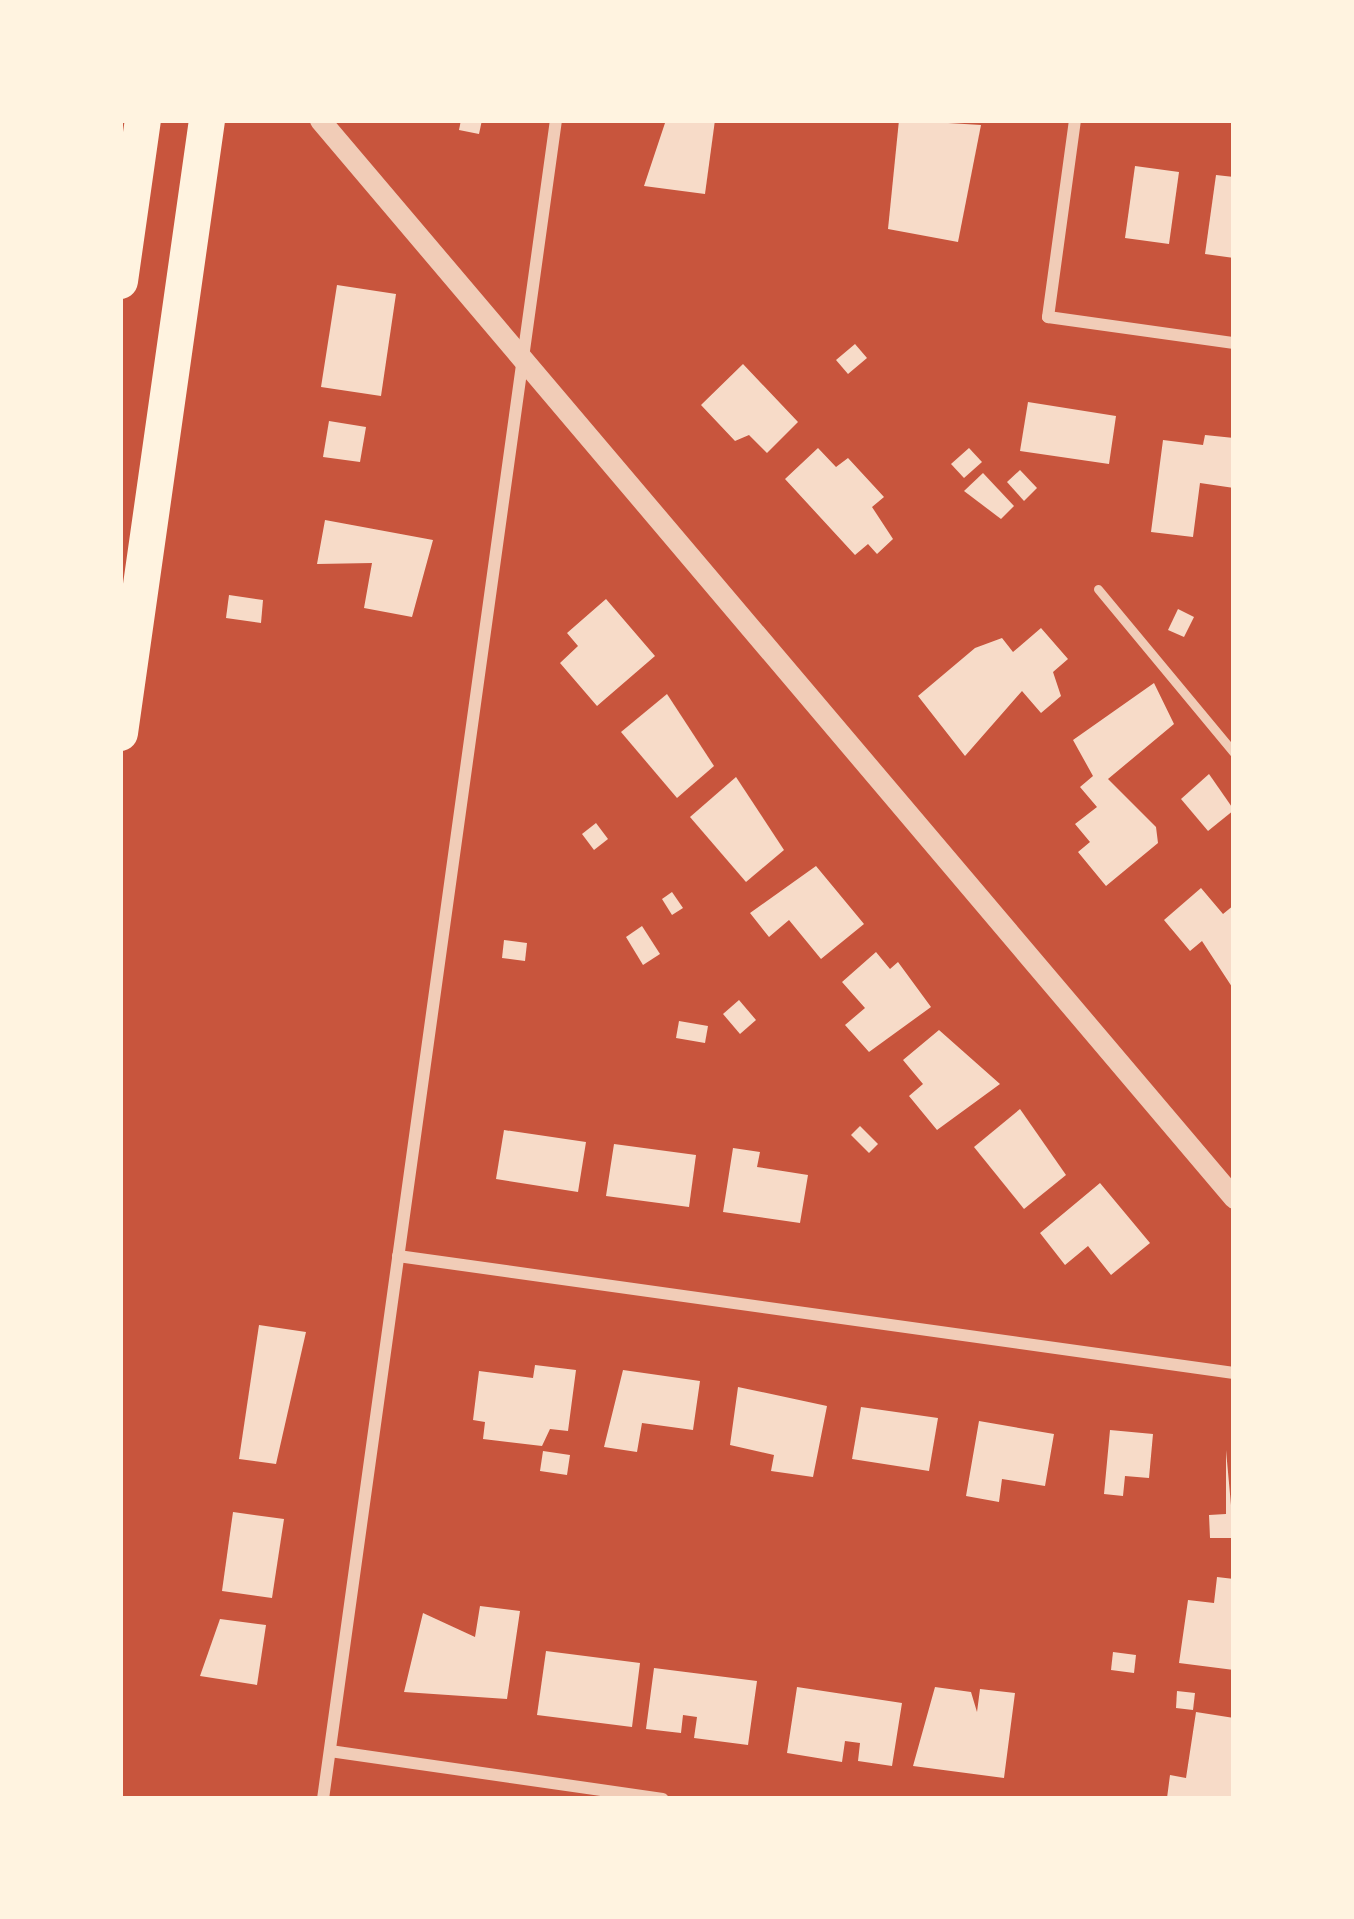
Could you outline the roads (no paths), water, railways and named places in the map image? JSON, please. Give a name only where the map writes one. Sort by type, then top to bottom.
[{"type":"highway","points":[[120,281],[143,120]]},
{"type":"highway","points":[[120,734],[206,129]]},
{"type":"street","points":[[320,120],[522,347],[1234,1198]]},
{"type":"street","points":[[323,1799],[556,120]]},
{"type":"street","points":[[1075,120],[1048,316],[1234,343]]},
{"type":"street","points":[[398,1256],[1234,1373]]},
{"type":"street","points":[[330,1751],[663,1799]]},
{"type":"lane","points":[[1098,590],[1234,752]]}]
